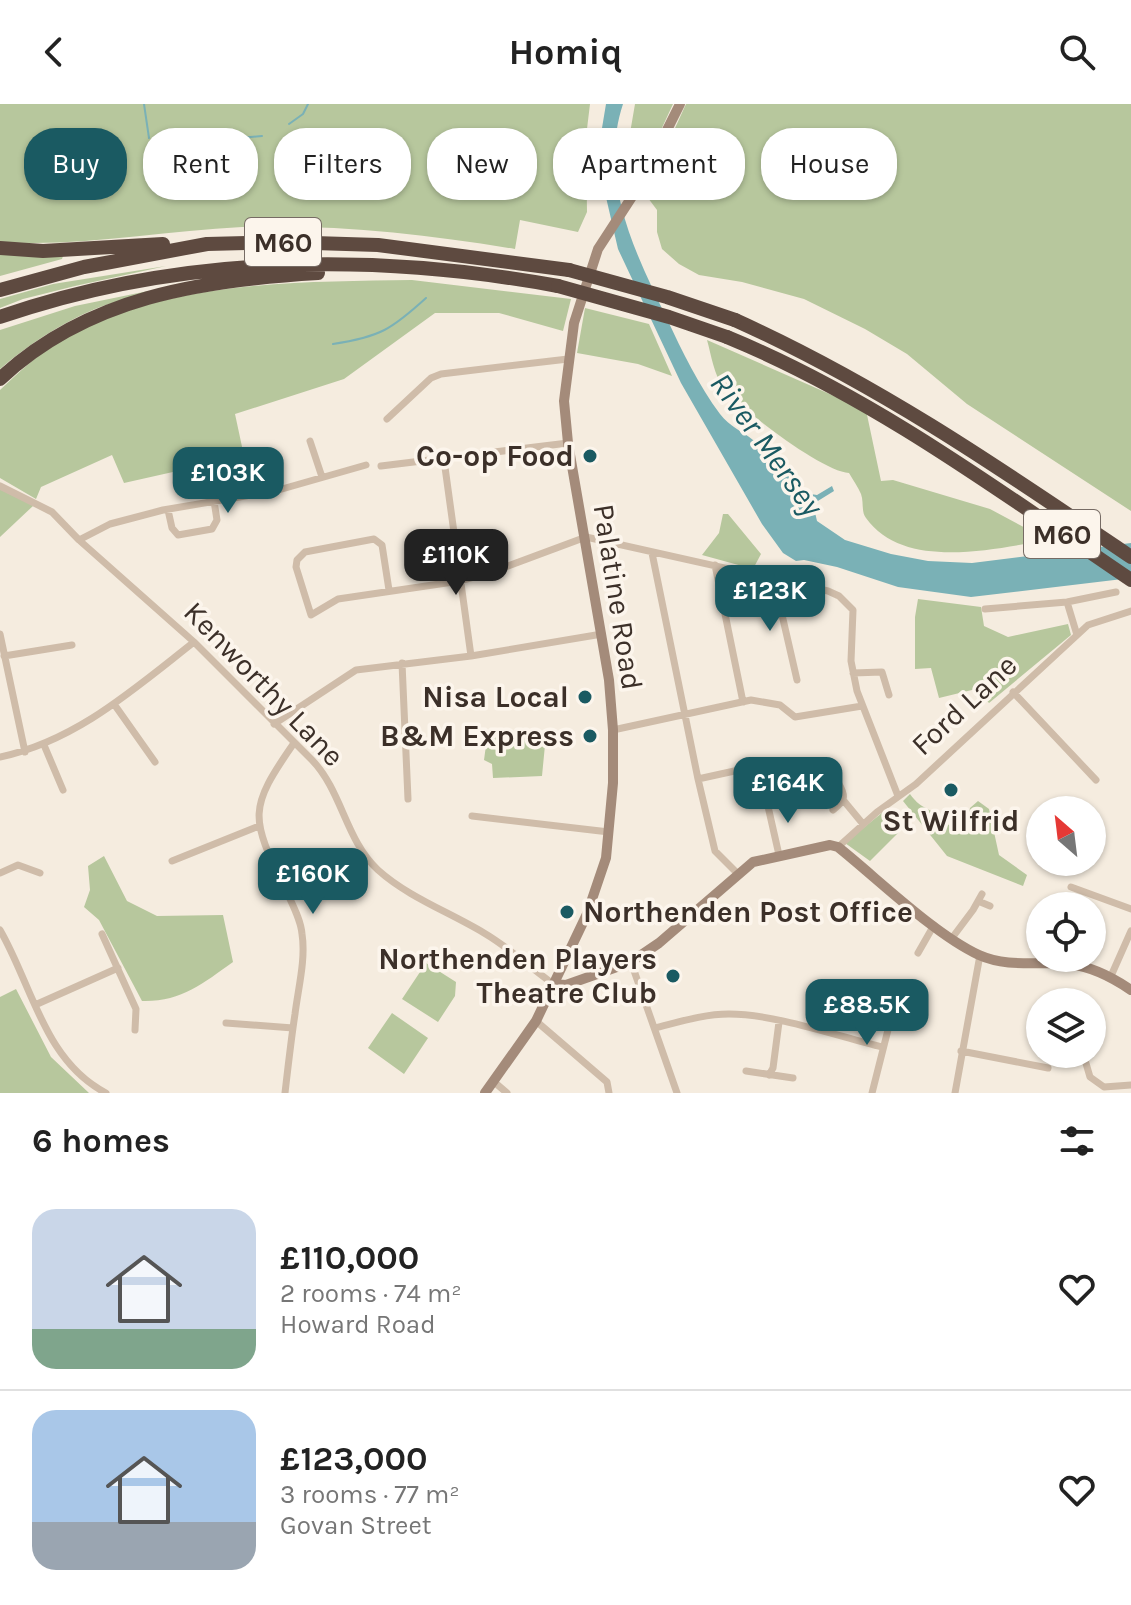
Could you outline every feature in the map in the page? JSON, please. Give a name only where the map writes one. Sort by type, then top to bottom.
[{"type":"highway","name":"M60","points":[[0,248],[43,251],[282,242],[378,245],[569,270],[667,297],[735,320],[799,349],[866,385],[1006,472],[1131,557]]},
{"type":"highway","name":"M60","points":[[0,290],[95,264],[207,244]]},
{"type":"highway","name":"M60","points":[[0,317],[88,291],[202,271],[296,264],[406,268],[558,286],[727,337],[775,356],[838,388],[1131,580]]},
{"type":"highway","name":"M60","points":[[0,379],[37,348],[71,326],[153,296],[242,280],[406,268]]},
{"type":"main road","name":"Palatine Road","points":[[485,1093],[536,1021],[587,914],[606,858],[613,783],[613,730],[602,634],[568,443],[564,401],[568,359],[574,323],[598,249],[635,192],[680,104]]},
{"type":"main road","points":[[553,984],[566,985],[631,962],[659,943],[753,862],[819,845],[838,847],[934,925],[980,955],[1010,963],[1072,964],[1092,968],[1131,990]]},
{"type":"street","points":[[387,419],[431,378],[441,374],[568,359]]},
{"type":"street","points":[[310,441],[322,477]]},
{"type":"street","points":[[381,466],[568,443]]},
{"type":"street","points":[[444,460],[471,656]]},
{"type":"street","points":[[79,540],[110,524],[214,501],[242,499],[366,465]]},
{"type":"street","name":"Kenworthy Lane","points":[[0,486],[52,512],[79,540],[194,642],[294,743],[326,777],[363,851],[378,871],[402,888],[497,941],[553,984]]},
{"type":"street","points":[[168,510],[172,528],[178,535],[212,529],[217,520],[214,501]]},
{"type":"street","points":[[389,590],[382,545],[374,539],[305,552],[297,560],[296,567],[311,615],[338,599],[460,581],[489,573],[586,537],[828,591],[849,603],[853,610],[853,673],[857,691],[898,796]]},
{"type":"street","points":[[652,553],[715,851],[738,874]]},
{"type":"street","points":[[715,565],[743,702]]},
{"type":"street","points":[[774,580],[797,680]]},
{"type":"street","points":[[985,609],[1067,602],[1116,592]]},
{"type":"street","points":[[1067,602],[1077,635]]},
{"type":"street","name":"Ford Lane","points":[[838,847],[916,784],[1088,625],[1131,611]]},
{"type":"street","points":[[0,634],[25,752]]},
{"type":"street","points":[[274,724],[356,670],[471,656],[602,634]]},
{"type":"street","points":[[0,757],[44,745],[114,704],[194,642]]},
{"type":"street","points":[[4,656],[72,645]]},
{"type":"street","points":[[402,663],[408,799]]},
{"type":"street","points":[[853,673],[882,672],[889,695]]},
{"type":"street","points":[[1013,692],[1096,780]]},
{"type":"street","points":[[613,730],[763,700],[780,705],[795,717],[862,706]]},
{"type":"street","points":[[114,704],[155,762]]},
{"type":"street","points":[[285,1093],[302,934],[292,904],[265,848],[259,826],[260,802],[267,782],[294,743]]},
{"type":"street","points":[[44,745],[63,790]]},
{"type":"street","points":[[698,779],[748,768]]},
{"type":"street","points":[[833,810],[844,801],[845,795],[839,784]]},
{"type":"street","points":[[844,801],[863,824]]},
{"type":"street","points":[[767,802],[779,855]]},
{"type":"street","points":[[472,816],[609,832]]},
{"type":"street","points":[[172,861],[259,826]]},
{"type":"street","points":[[0,873],[18,865],[40,873]]},
{"type":"street","points":[[1071,887],[1131,909]]},
{"type":"street","points":[[952,938],[980,897],[990,906]]},
{"type":"street","points":[[918,953],[934,925]]},
{"type":"street","points":[[0,930],[60,1053],[94,1087],[106,1093]]},
{"type":"street","points":[[1111,976],[1131,931]]},
{"type":"street","points":[[102,934],[136,1009],[135,1030]]},
{"type":"street","points":[[955,1093],[980,955]]},
{"type":"street","points":[[631,962],[677,1093]]},
{"type":"street","points":[[35,1005],[118,968]]},
{"type":"street","points":[[872,1093],[894,1006]]},
{"type":"street","points":[[655,1028],[730,1014],[779,1022],[882,1047]]},
{"type":"street","points":[[536,1021],[607,1082],[609,1093]]},
{"type":"street","points":[[769,1075],[773,1068],[779,1022]]},
{"type":"street","points":[[226,1023],[293,1028]]},
{"type":"street","points":[[961,1051],[1026,1064]]},
{"type":"street","points":[[1088,1068],[1090,1077],[1104,1087],[1131,1085]]},
{"type":"street","points":[[746,1071],[793,1078]]},
{"type":"street","points":[[1080,1075],[1089,1071]]},
{"type":"street","points":[[493,1081],[507,1093]]},
{"type":"green space","points":[[0,104],[590,104],[587,128],[553,128],[553,200],[587,200],[587,212],[578,232],[520,220],[515,249],[379,231],[276,226],[61,242],[0,242]]},
{"type":"green space","points":[[635,104],[673,104],[662,128],[631,128]]},
{"type":"green space","points":[[686,104],[1131,104],[1131,511],[967,404],[907,354],[865,329],[804,299],[742,282],[699,275],[679,264],[662,249],[657,232],[657,210],[650,200],[745,200],[745,128],[675,128]]},
{"type":"green space","points":[[0,254],[63,256],[62,259],[0,276]]},
{"type":"green space","points":[[166,266],[23,299],[0,308],[0,299],[53,284]]},
{"type":"green space","points":[[412,280],[571,299],[563,331],[499,313],[435,313],[344,379],[235,414],[244,456],[124,483],[112,455],[41,487],[36,499],[0,478],[0,390],[45,351],[102,320],[187,295],[232,288]]},
{"type":"green space","points":[[148,291],[69,321],[0,369],[0,330],[75,306]]},
{"type":"green space","points":[[585,308],[649,324],[672,376],[638,364],[577,353]]},
{"type":"green space","points":[[707,340],[866,410],[881,481],[893,480],[990,509],[1048,540],[951,552],[926,551],[882,535],[864,516],[861,494],[849,473],[802,451],[747,410],[724,388],[715,371]]},
{"type":"green space","points":[[0,487],[34,505],[0,537]]},
{"type":"green space","points":[[723,514],[728,514],[761,554],[753,569],[702,555],[719,533]]},
{"type":"green space","points":[[918,599],[981,607],[984,626],[1008,637],[1068,624],[1071,635],[989,703],[976,689],[939,698],[931,668],[915,669]]},
{"type":"green space","points":[[528,734],[529,746],[545,745],[542,776],[493,778],[492,764],[484,760],[487,738]]},
{"type":"green space","points":[[910,794],[956,828],[967,827],[970,808],[978,801],[989,809],[999,855],[1026,874],[1023,886],[947,856],[903,801]]},
{"type":"green space","points":[[883,812],[901,830],[870,861],[845,843]]},
{"type":"green space","points":[[104,856],[127,901],[157,916],[223,915],[233,962],[180,995],[142,1001],[99,920],[84,907],[90,890],[88,866]]},
{"type":"green space","points":[[426,963],[456,982],[455,996],[438,1022],[402,999]]},
{"type":"green space","points":[[16,989],[51,1057],[89,1093],[0,1093],[0,997]]},
{"type":"green space","points":[[392,1013],[428,1038],[404,1074],[368,1048]]},
{"type":"water","points":[[606,104],[623,104],[617,128],[602,128]]},
{"type":"water","points":[[607,200],[620,200],[643,268],[705,392],[724,418],[760,446],[804,493],[817,495],[832,486],[834,491],[813,504],[817,521],[845,540],[928,561],[972,563],[1131,543],[1131,578],[971,597],[898,587],[837,567],[796,561],[783,553],[762,524],[681,383],[618,249]]},
{"type":"waterway","points":[[144,104],[148,128]]},
{"type":"waterway","points":[[289,124],[303,114],[308,104]]},
{"type":"waterway","points":[[258,136],[262,136]]},
{"type":"waterway","points":[[333,344],[374,335],[404,317],[426,298]]},
{"type":"place","name":"Co-op Food","points":[[590,456]]},
{"type":"place","name":"Nisa Local","points":[[585,697]]},
{"type":"place","name":"B&M Express","points":[[590,736]]},
{"type":"place","name":"St Wilfrid","points":[[951,790]]},
{"type":"place","name":"Northenden Post Office","points":[[567,912]]},
{"type":"place","name":"Northenden Players Theatre Club","points":[[673,976]]},
{"type":"water label","name":"River Mersey","points":[[767,444]]}]
